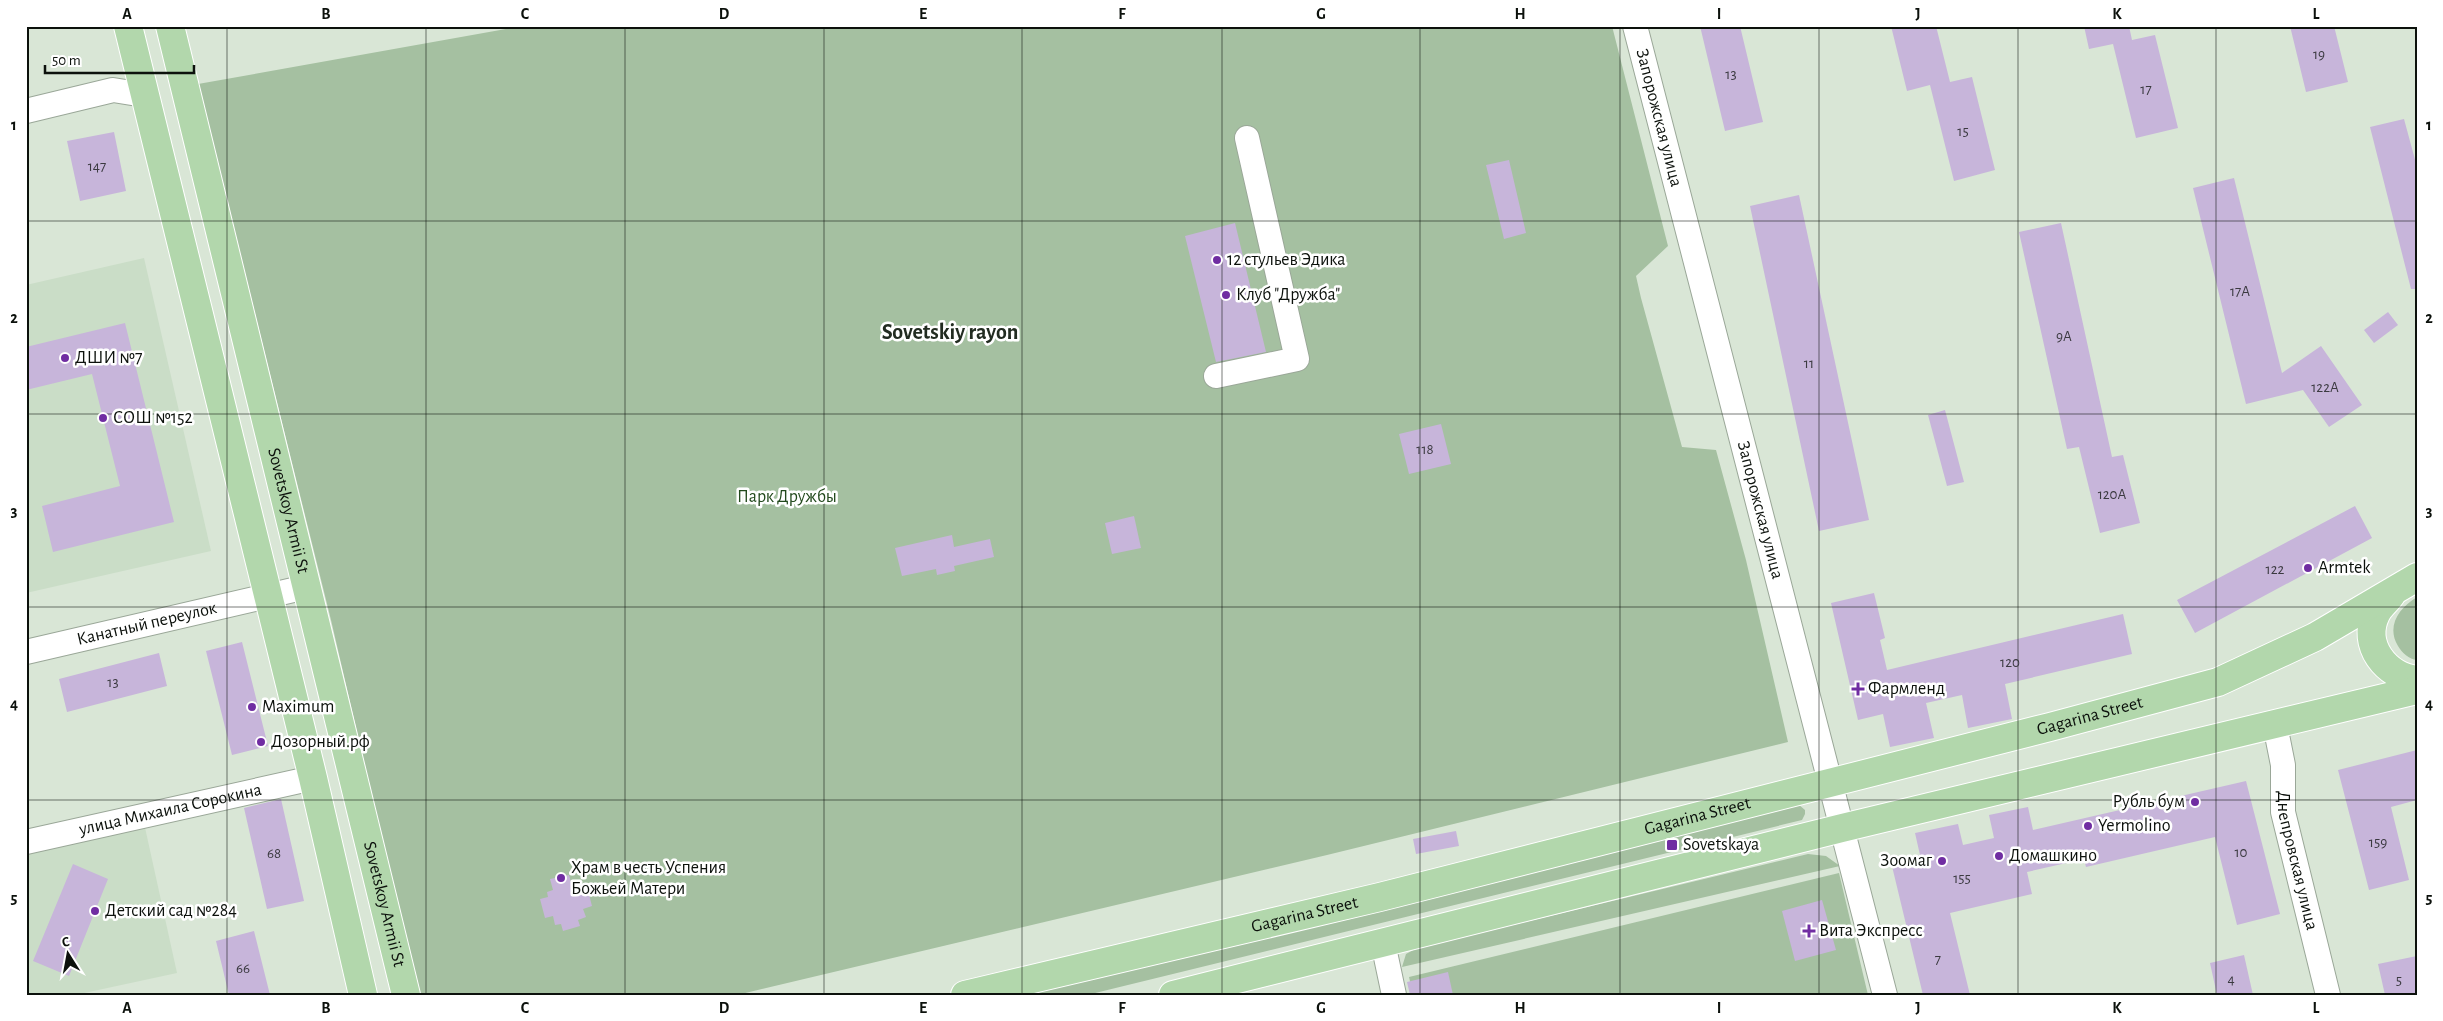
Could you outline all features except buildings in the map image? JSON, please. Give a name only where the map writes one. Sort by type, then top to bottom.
[{"type":"main road","points":[[128,26],[312,778],[363,995]]},
{"type":"main road","name":"Sovetskoy Armii St","points":[[170,26],[406,995]]},
{"type":"main road","points":[[144,95],[185,86]]},
{"type":"main road","points":[[2409,583],[2376,614],[2373,632],[2375,650],[2385,667],[2417,680]]},
{"type":"main road","name":"Gagarina Street","points":[[965,995],[1380,897],[2050,727],[2218,682],[2315,637],[2409,583]]},
{"type":"main road","points":[[1173,995],[1842,828],[2417,690]]},
{"type":"street","name":"Запорожская улица","points":[[1636,26],[1885,995]]},
{"type":"street","points":[[26,111],[113,90],[144,95]]},
{"type":"street","points":[[1216,376],[1297,359],[1247,138]]},
{"type":"street","name":"Канатный переулок","points":[[26,652],[306,587]]},
{"type":"street","name":"Днепровская улица","points":[[2275,725],[2283,765],[2283,812],[2328,995]]},
{"type":"street","name":"улица Михаила Сорокина","points":[[26,842],[312,778]]},
{"type":"street","points":[[1383,943],[1394,995]]},
{"type":"shaded area","name":"СОШ №152","points":[[144,258],[211,551],[26,593],[26,285]]},
{"type":"shaded area","name":"Детский сад №284","points":[[144,823],[177,973],[75,995],[26,995],[26,849]]},
{"type":"green space","name":"Парк Дружбы","points":[[523,26],[1612,26],[1668,246],[1636,276],[1641,298],[1682,447],[1716,450],[1746,560],[1788,742],[1327,855],[737,995],[418,995],[331,620],[198,84]]},
{"type":"green space","points":[[2417,597],[2417,660],[2409,657],[2402,651],[2398,646],[2393,631],[2396,618],[2400,612]]},
{"type":"green space","points":[[1798,804],[1805,810],[1802,820],[1087,995],[1017,995]]},
{"type":"green space","points":[[1808,854],[1826,856],[1840,866],[1402,967],[1406,954],[1417,948]]},
{"type":"green space","points":[[1839,873],[1868,995],[1413,995],[1409,977]]},
{"type":"place","name":"12 стульев Эдика","points":[[1217,260]]},
{"type":"place","name":"Клуб \"Дружба\"","points":[[1226,295]]},
{"type":"place","name":"ДШИ №7","points":[[65,358]]},
{"type":"place","name":"СОШ №152","points":[[103,418]]},
{"type":"place","name":"Armtek","points":[[2308,568]]},
{"type":"place","name":"Фармленд","points":[[1858,689]]},
{"type":"place","name":"Maximum","points":[[252,707]]},
{"type":"place","name":"Дозорный.рф","points":[[261,742]]},
{"type":"place","name":"Рубль бум","points":[[2195,802]]},
{"type":"place","name":"Yermolino","points":[[2088,826]]},
{"type":"place","name":"Sovetskaya","points":[[1672,845]]},
{"type":"place","name":"Домашкино","points":[[1999,856]]},
{"type":"place","name":"Зоомаг","points":[[1942,861]]},
{"type":"place","name":"Храм в честь Успения Божьей Матери","points":[[561,878]]},
{"type":"place","name":"Детский сад №284","points":[[95,911]]},
{"type":"place","name":"Вита Экспресс","points":[[1809,931]]},
{"type":"district","name":"Sovetskiy rayon","points":[[950,332]]}]
